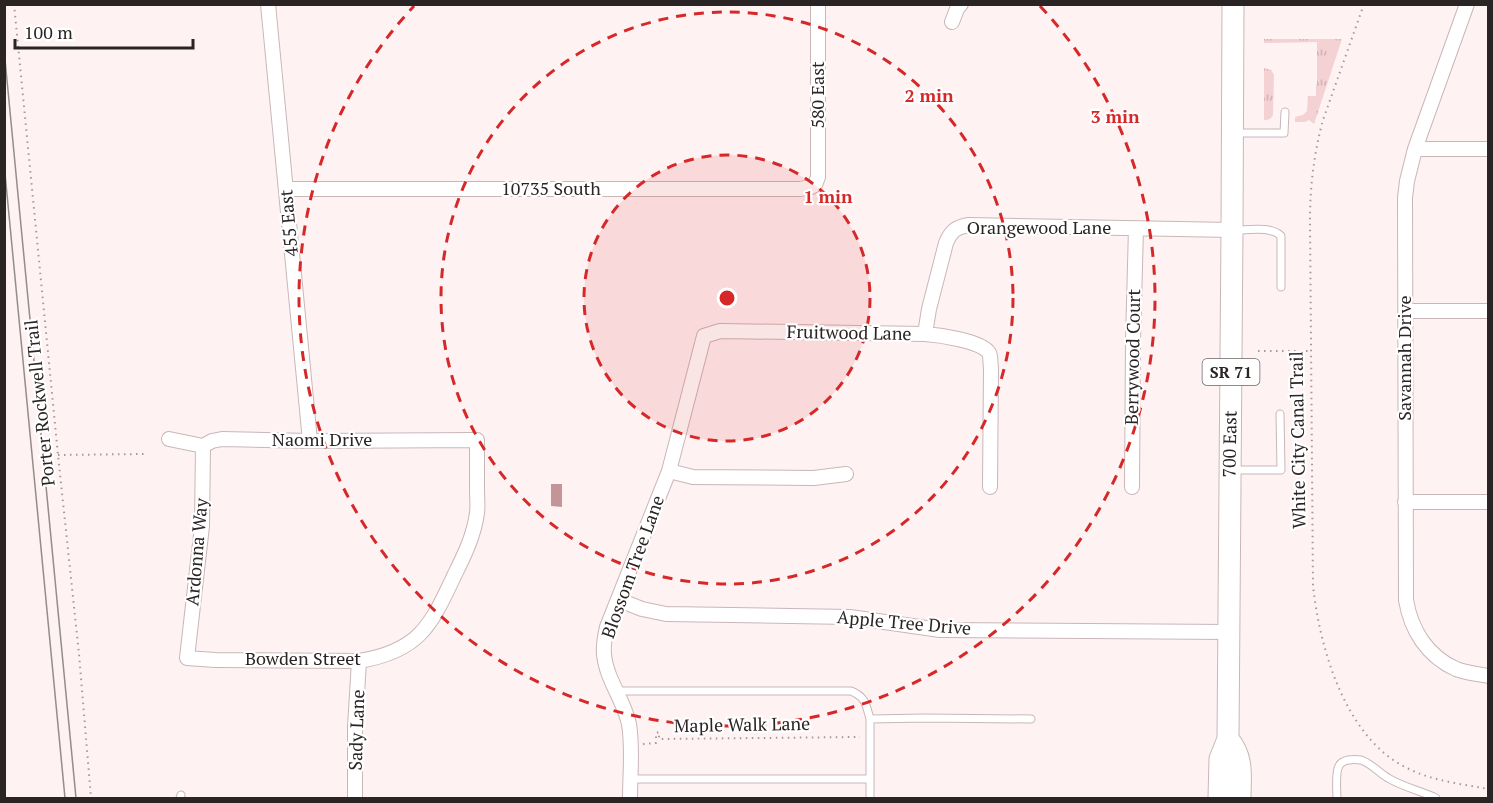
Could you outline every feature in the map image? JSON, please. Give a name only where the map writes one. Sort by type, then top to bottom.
[{"type":"main road","name":"700 East","points":[[1219,798],[1220,759],[1228,740],[1233,4]]},
{"type":"main road","name":"700 East","points":[[1228,740],[1239,759],[1240,798]]},
{"type":"street","name":"455 East","points":[[268,4],[310,441]]},
{"type":"street","name":"580 East","points":[[815,185],[819,172],[818,4]]},
{"type":"street","points":[[952,22],[961,4]]},
{"type":"street","name":"Savannah Drive","points":[[1467,4],[1415,148],[1407,181],[1406,600],[1415,630],[1422,643],[1432,653],[1456,669],[1488,676]]},
{"type":"street","points":[[1415,148],[1488,149]]},
{"type":"street","name":"10735 South","points":[[286,189],[800,189],[815,185]]},
{"type":"street","name":"Orangewood Lane","points":[[925,334],[946,243],[954,230],[969,225],[1232,230]]},
{"type":"street","name":"Berrywood Court","points":[[1132,487],[1136,228]]},
{"type":"street","points":[[1406,311],[1488,311]]},
{"type":"street","name":"Fruitwood Lane","points":[[704,336],[720,332],[925,334],[944,336],[984,348],[990,354],[991,368],[990,487]]},
{"type":"street","name":"Blossom Tree Lane","points":[[630,798],[629,726],[626,711],[607,669],[604,640],[607,627],[669,471],[704,336]]},
{"type":"street","name":"Naomi Drive","points":[[169,440],[202,446],[212,441],[222,440],[477,440]]},
{"type":"street","name":"Bowden Street","points":[[187,658],[359,661],[386,655],[408,645],[420,635],[437,612],[471,540],[477,513],[477,440]]},
{"type":"street","name":"Ardonna Way","points":[[187,658],[202,526],[202,446]]},
{"type":"street","points":[[669,471],[693,477],[814,478],[846,474]]},
{"type":"street","points":[[1405,502],[1488,502]]},
{"type":"street","name":"Apple Tree Drive","points":[[619,600],[642,609],[666,614],[850,617],[940,630],[1229,632]]},
{"type":"street","name":"Sady Lane","points":[[355,798],[355,727],[359,661]]},
{"type":"lane","points":[[1232,133],[1284,133],[1285,112]]},
{"type":"lane","points":[[1232,230],[1268,230],[1281,236],[1281,287]]},
{"type":"lane","points":[[1230,470],[1281,470],[1280,414]]},
{"type":"lane","points":[[617,691],[851,692],[860,695],[866,703],[870,719],[870,798]]},
{"type":"lane","points":[[870,719],[1031,719]]},
{"type":"lane","points":[[1337,798],[1339,765],[1345,761],[1358,760],[1366,762],[1398,783],[1436,798]]},
{"type":"lane","points":[[630,779],[870,779]]},
{"type":"path","name":"Porter Rockwell Trail","points":[[14,4],[79,654],[91,798]]},
{"type":"path","name":"White City Canal Trail","points":[[1364,4],[1323,120],[1314,159],[1310,200],[1315,604],[1322,640],[1335,678],[1360,727],[1369,739],[1388,757],[1404,767],[1421,774],[1488,789]]},
{"type":"path","points":[[1258,351],[1311,351]]},
{"type":"path","points":[[58,455],[144,454]]},
{"type":"path","name":"Maple Walk Lane","points":[[642,744],[656,743],[656,732],[659,732],[659,739],[860,737]]},
{"type":"green space","points":[[1264,39],[1342,39],[1314,124],[1309,120],[1295,122],[1295,117],[1307,111],[1308,96],[1316,96],[1317,42],[1264,43]]},
{"type":"green space","points":[[1264,68],[1271,70],[1274,75],[1273,115],[1264,120]]},
{"type":"shaded area","points":[[551,484],[562,484],[562,507],[551,506]]},
{"type":"tram line","points":[[4,49],[76,798]]},
{"type":"tram line","points":[[4,163],[65,798]]}]
